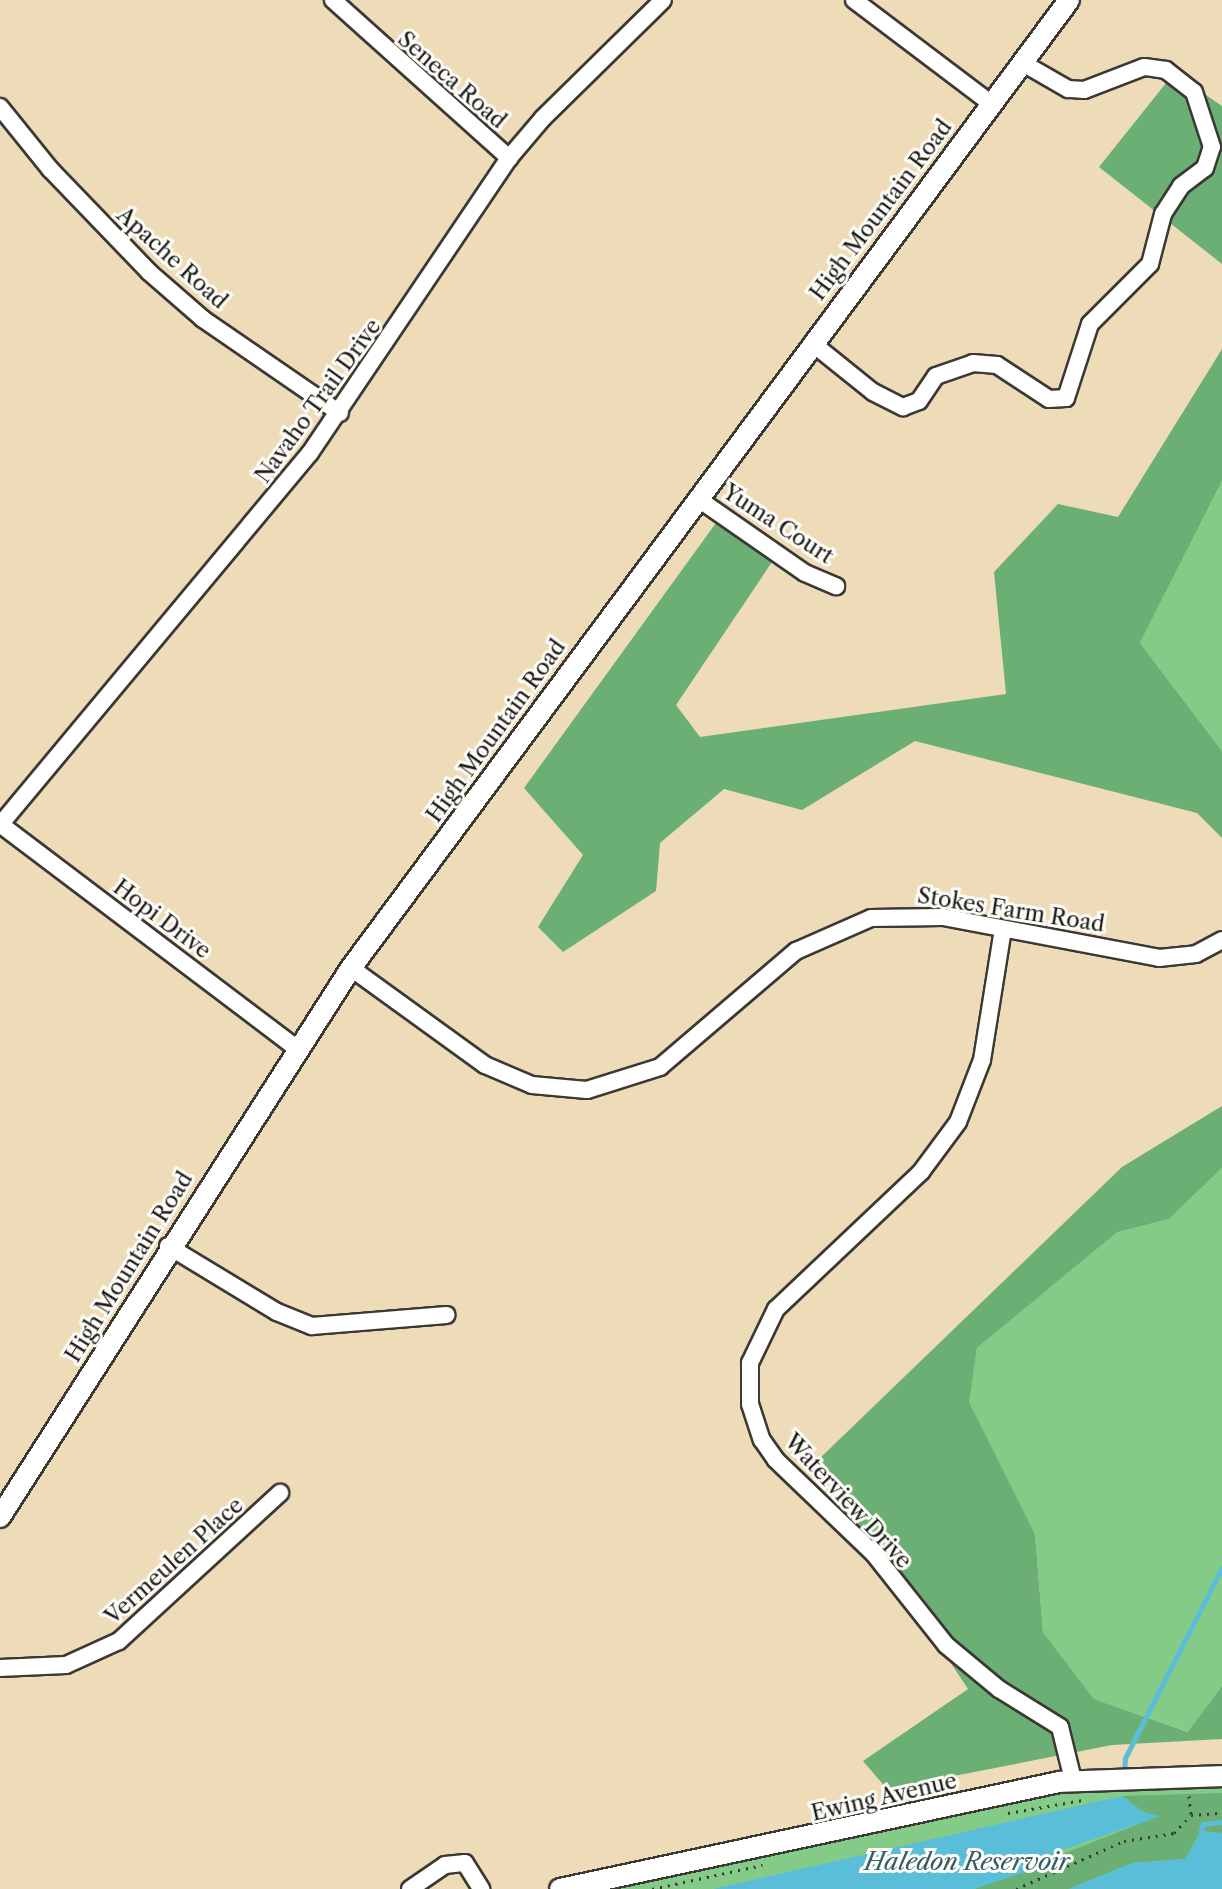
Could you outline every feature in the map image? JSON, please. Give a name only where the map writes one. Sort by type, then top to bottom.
[{"type":"main road","name":"High Mountain Road","points":[[0,1517],[168,1246],[351,968],[1069,0]]},
{"type":"main road","name":"Ewing Avenue","points":[[560,1889],[1073,1780],[1222,1776]]},
{"type":"street","name":"Seneca Road","points":[[333,0],[509,158]]},
{"type":"street","name":"Navaho Trail Drive","points":[[0,824],[261,516],[340,413],[509,158],[663,0]]},
{"type":"street","points":[[854,0],[990,103]]},
{"type":"street","points":[[812,343],[873,392],[903,407],[919,401],[936,376],[973,363],[997,365],[1049,399],[1066,398],[1090,324],[1150,264],[1163,214],[1181,186],[1205,168],[1212,147],[1194,92],[1166,70],[1144,67],[1084,90],[1068,89],[1021,62]]},
{"type":"street","name":"Apache Road","points":[[0,107],[60,179],[149,272],[203,319],[340,413]]},
{"type":"street","name":"Yuma Court","points":[[697,498],[805,573],[836,586]]},
{"type":"street","name":"Hopi Drive","points":[[0,824],[298,1049]]},
{"type":"street","name":"Stokes Farm Road","points":[[351,968],[485,1065],[532,1085],[587,1090],[660,1067],[796,951],[845,926],[925,915],[1159,958],[1196,954],[1222,940]]},
{"type":"street","name":"Waterview Drive","points":[[1003,929],[982,1060],[958,1122],[921,1172],[776,1309],[755,1345],[749,1393],[755,1424],[776,1460],[874,1554],[946,1645],[999,1689],[1060,1727],[1073,1780]]},
{"type":"street","points":[[168,1246],[277,1312],[312,1326],[447,1315]]},
{"type":"street","name":"Vermeulen Place","points":[[0,1668],[66,1665],[119,1641],[280,1493]]},
{"type":"street","points":[[410,1889],[445,1865],[465,1863],[481,1889]]},
{"type":"path","points":[[1176,1794],[1189,1795],[1191,1815]]},
{"type":"path","points":[[1016,1889],[1124,1841],[1174,1833],[1191,1815],[1222,1813]]},
{"type":"green space","points":[[1174,73],[1222,106],[1222,264],[1099,167]]},
{"type":"green space","points":[[1222,349],[1222,481],[1140,643],[1222,751],[1222,838],[1197,813],[915,741],[802,810],[724,789],[660,843],[656,891],[563,952],[538,927],[583,855],[524,788],[721,516],[776,556],[676,705],[700,737],[1006,694],[994,572],[1058,504],[1118,517]]},
{"type":"green space","points":[[1222,481],[1222,751],[1140,643]]},
{"type":"green space","points":[[1222,1106],[1222,1168],[1169,1219],[1117,1232],[977,1348],[969,1402],[1035,1534],[1043,1632],[1094,1699],[1188,1732],[1222,1686],[1222,1739],[1112,1745],[887,1789],[863,1761],[968,1689],[817,1461],[1122,1167]]},
{"type":"green space","points":[[1222,1168],[1222,1686],[1189,1732],[1094,1699],[1043,1632],[1035,1534],[968,1402],[977,1348],[1117,1231],[1169,1219]]},
{"type":"green space","points":[[1222,1776],[1222,1889],[560,1889],[1059,1782]]},
{"type":"green space","points":[[1222,1793],[1222,1833],[1201,1831],[1185,1859],[1132,1863],[1069,1889],[974,1889],[1159,1816],[1145,1813],[1122,1796]]},
{"type":"water","name":"Haledon Reservoir","points":[[1122,1796],[1145,1813],[1161,1816],[1059,1851],[1026,1872],[974,1889],[713,1889]]},
{"type":"water","points":[[1201,1831],[1222,1833],[1222,1889],[1069,1889],[1132,1863],[1185,1859]]},
{"type":"waterway","points":[[1124,1776],[1125,1758],[1222,1568]]},
{"type":"waterway","points":[[1201,1831],[1203,1824],[1222,1822]]}]
